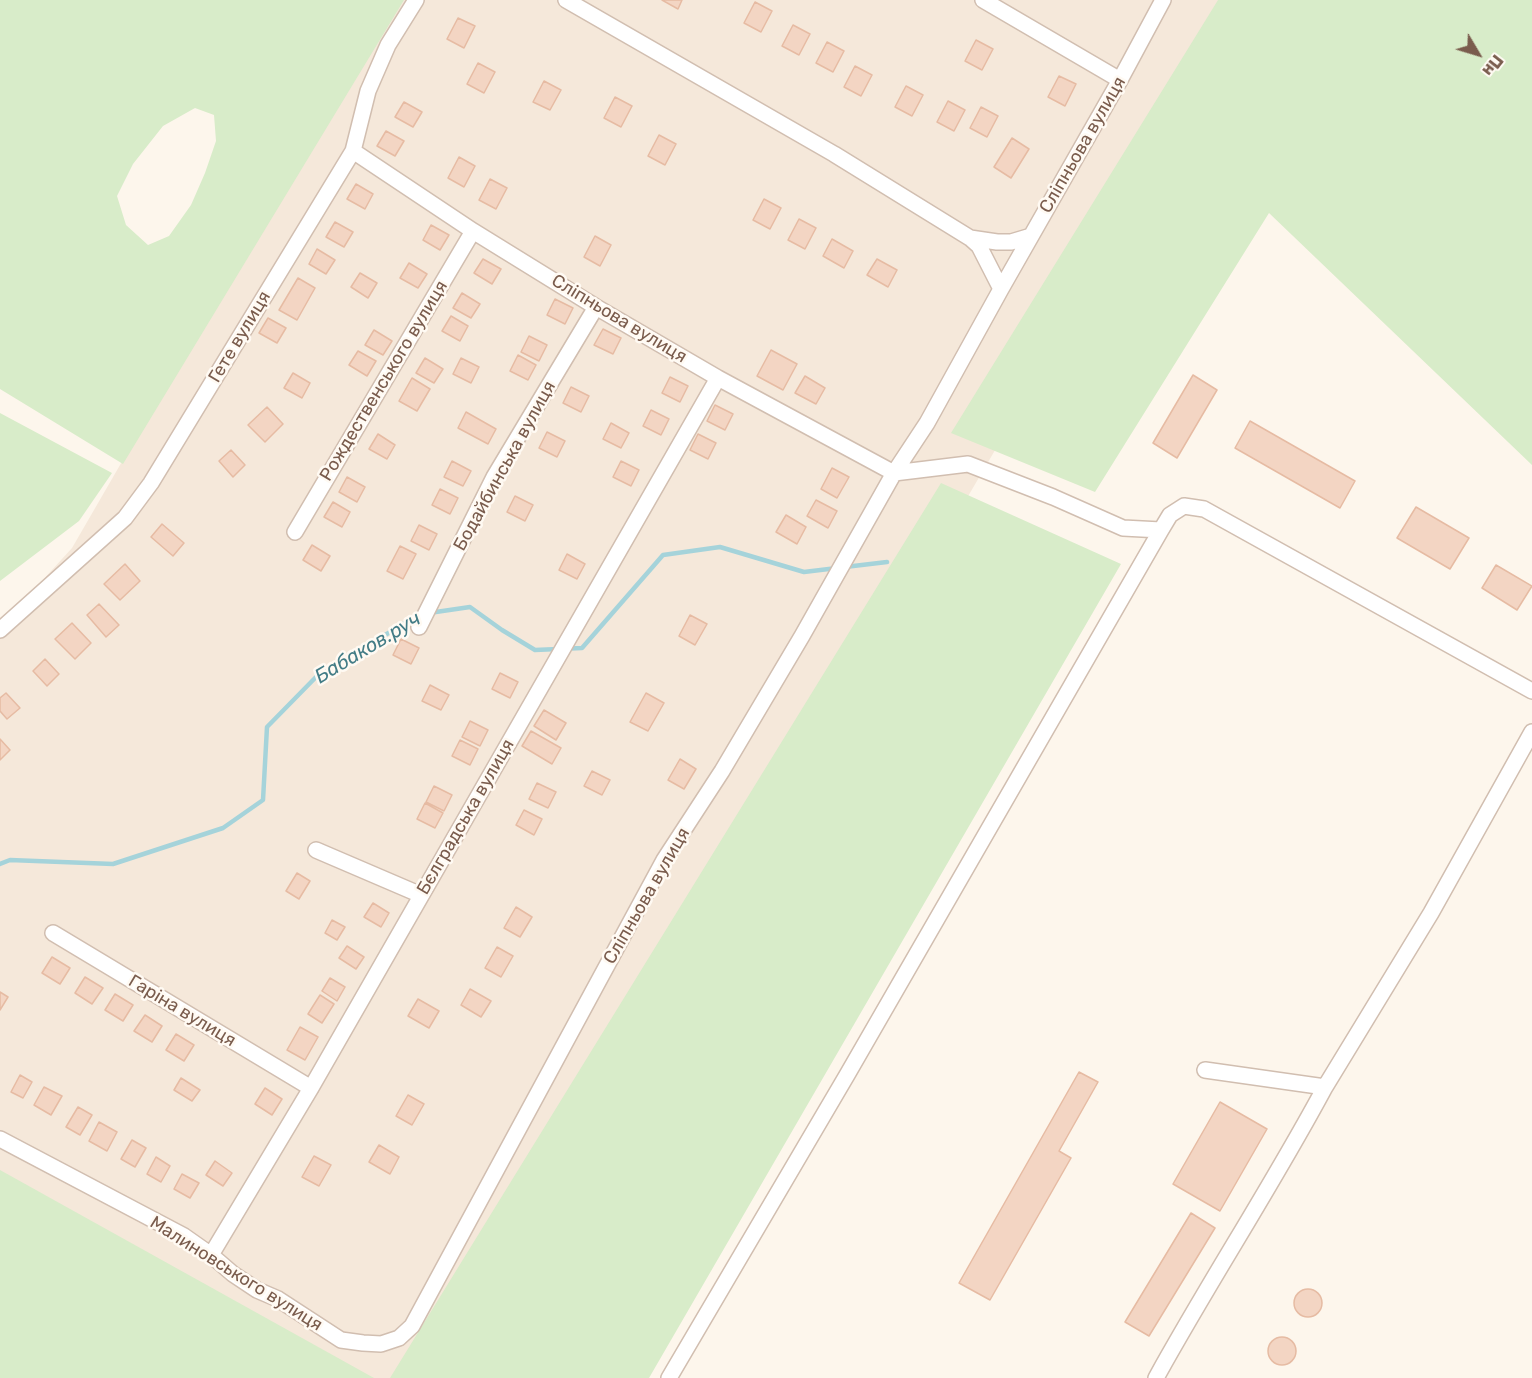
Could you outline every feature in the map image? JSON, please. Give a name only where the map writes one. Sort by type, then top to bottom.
[{"type":"street","name":"Гете вулиця","points":[[0,630],[125,518],[151,483],[353,151],[368,91],[388,45],[416,0]]},
{"type":"street","points":[[566,0],[834,154],[970,238],[979,246],[1001,289]]},
{"type":"street","name":"Сліпньова вулиця","points":[[412,1326],[664,860],[722,771],[894,473],[927,423],[1163,0]]},
{"type":"street","points":[[987,1],[1120,80]]},
{"type":"street","name":"Сліпньова вулиця","points":[[353,151],[473,231],[596,307],[718,378],[894,473]]},
{"type":"street","name":"Рождественського вулиця","points":[[295,532],[473,231]]},
{"type":"street","points":[[970,238],[1011,242],[1031,236]]},
{"type":"street","name":"Бодайбинська вулиця","points":[[419,627],[494,477],[596,307]]},
{"type":"street","name":"Бєлградська вулиця","points":[[211,1255],[310,1088],[718,378]]},
{"type":"street","points":[[894,473],[968,464],[1124,528],[1161,530]]},
{"type":"street","points":[[669,1378],[847,1075],[1170,515],[1184,506],[1204,510],[1532,691]]},
{"type":"street","points":[[1156,1378],[1216,1272],[1298,1138],[1325,1087],[1431,913],[1532,732]]},
{"type":"street","points":[[316,850],[421,895]]},
{"type":"street","name":"Гаріна вулиця","points":[[53,933],[310,1088]]},
{"type":"street","points":[[1205,1070],[1325,1087]]},
{"type":"street","name":"Малиновського вулиця","points":[[0,1138],[184,1236],[257,1290],[278,1299],[341,1340],[381,1344],[399,1338],[412,1326]]},
{"type":"shaded area","points":[[389,0],[1259,0],[451,1378],[346,1378],[0,1172],[0,627],[72,548]]},
{"type":"green space","points":[[0,0],[404,0],[123,464],[0,389]],"holes":[[[195,108],[214,115],[216,141],[191,205],[169,236],[148,245],[126,225],[117,196],[133,164],[163,126]]]},
{"type":"green space","points":[[1218,0],[1532,0],[1532,465],[1269,213],[1095,492],[951,433]]},
{"type":"green space","points":[[0,413],[112,473],[79,521],[0,581]]},
{"type":"green space","points":[[941,483],[1121,564],[649,1378],[390,1378]]},
{"type":"green space","points":[[0,1170],[374,1378],[0,1378]]},
{"type":"building","points":[[662,0],[682,0],[678,9]]},
{"type":"building","points":[[755,2],[772,11],[761,32],[744,23]]},
{"type":"building","points":[[458,18],[475,26],[464,48],[447,39]]},
{"type":"building","points":[[793,25],[810,34],[799,55],[782,46]]},
{"type":"building","points":[[976,40],[993,49],[982,70],[965,61]]},
{"type":"building","points":[[827,42],[844,51],[833,72],[816,63]]},
{"type":"building","points":[[478,63],[495,72],[484,93],[467,84]]},
{"type":"building","points":[[855,66],[872,75],[861,96],[844,87]]},
{"type":"building","points":[[1059,76],[1076,84],[1065,106],[1048,97]]},
{"type":"building","points":[[544,81],[561,90],[550,110],[533,102]]},
{"type":"building","points":[[906,86],[923,95],[912,116],[895,107]]},
{"type":"building","points":[[615,97],[632,106],[621,127],[604,118]]},
{"type":"building","points":[[948,101],[965,110],[954,131],[937,122]]},
{"type":"building","points":[[404,102],[422,112],[413,127],[395,117]]},
{"type":"building","points":[[981,107],[998,116],[987,137],[970,128]]},
{"type":"building","points":[[386,131],[404,141],[395,156],[377,146]]},
{"type":"building","points":[[659,135],[676,144],[665,165],[648,156]]},
{"type":"building","points":[[1012,138],[1029,149],[1011,178],[994,167]]},
{"type":"building","points":[[459,157],[475,166],[464,187],[448,178]]},
{"type":"building","points":[[490,179],[507,188],[496,209],[479,200]]},
{"type":"building","points":[[356,184],[373,194],[365,209],[347,199]]},
{"type":"building","points":[[764,199],[781,208],[770,229],[753,220]]},
{"type":"building","points":[[799,219],[816,228],[805,249],[788,240]]},
{"type":"building","points":[[335,222],[353,232],[344,247],[326,237]]},
{"type":"building","points":[[431,225],[449,235],[440,250],[423,240]]},
{"type":"building","points":[[595,236],[611,245],[600,266],[584,257]]},
{"type":"building","points":[[832,239],[853,251],[844,268],[823,256]]},
{"type":"building","points":[[317,249],[335,260],[326,274],[309,264]]},
{"type":"building","points":[[483,259],[501,269],[492,284],[474,273]]},
{"type":"building","points":[[877,259],[897,270],[888,287],[867,275]]},
{"type":"building","points":[[409,263],[427,274],[418,288],[400,278]]},
{"type":"building","points":[[360,273],[377,283],[368,298],[351,287]]},
{"type":"building","points":[[298,278],[315,288],[297,320],[279,310]]},
{"type":"building","points":[[462,293],[480,304],[471,318],[453,308]]},
{"type":"building","points":[[555,299],[573,308],[565,324],[547,315]]},
{"type":"building","points":[[451,316],[468,326],[460,341],[442,331]]},
{"type":"building","points":[[268,318],[286,328],[277,343],[259,333]]},
{"type":"building","points":[[603,329],[621,338],[613,354],[594,345]]},
{"type":"building","points":[[374,330],[392,341],[383,355],[365,345]]},
{"type":"building","points":[[529,336],[547,345],[539,361],[521,352]]},
{"type":"building","points":[[771,350],[797,364],[783,390],[757,376]]},
{"type":"building","points":[[358,351],[376,361],[367,376],[349,365]]},
{"type":"building","points":[[518,355],[536,365],[528,380],[510,371]]},
{"type":"building","points":[[425,358],[443,369],[434,383],[416,373]]},
{"type":"building","points":[[461,358],[479,367],[471,383],[453,374]]},
{"type":"building","points":[[293,373],[310,383],[302,398],[284,388]]},
{"type":"building","points":[[1193,375],[1217,390],[1177,458],[1153,443]]},
{"type":"building","points":[[805,376],[825,388],[816,404],[795,393]]},
{"type":"building","points":[[670,377],[688,386],[680,402],[662,393]]},
{"type":"building","points":[[412,378],[430,389],[417,411],[399,401]]},
{"type":"building","points":[[571,387],[589,396],[581,412],[563,403]]},
{"type":"building","points":[[715,405],[733,414],[725,430],[707,421]]},
{"type":"building","points":[[267,407],[283,424],[265,442],[248,425]]},
{"type":"building","points":[[651,410],[669,419],[661,435],[643,426]]},
{"type":"building","points":[[466,412],[496,429],[488,444],[458,428]]},
{"type":"building","points":[[1250,421],[1355,481],[1340,508],[1235,448]]},
{"type":"building","points":[[611,423],[629,433],[621,448],[603,439]]},
{"type":"building","points":[[547,432],[565,441],[557,457],[539,448]]},
{"type":"building","points":[[378,434],[395,445],[387,459],[369,449]]},
{"type":"building","points":[[698,434],[716,443],[708,459],[690,450]]},
{"type":"building","points":[[231,450],[245,465],[233,477],[219,461]]},
{"type":"building","points":[[452,461],[471,471],[463,486],[444,477]]},
{"type":"building","points":[[621,461],[639,470],[631,486],[613,477]]},
{"type":"building","points":[[832,468],[849,477],[837,498],[821,489]]},
{"type":"building","points":[[347,477],[365,487],[357,502],[339,492]]},
{"type":"building","points":[[440,489],[458,498],[450,514],[432,505]]},
{"type":"building","points":[[515,496],[533,505],[525,521],[507,512]]},
{"type":"building","points":[[816,500],[837,511],[828,528],[807,516]]},
{"type":"building","points":[[333,502],[350,512],[342,527],[324,517]]},
{"type":"building","points":[[1416,507],[1469,538],[1450,569],[1397,538]]},
{"type":"building","points":[[786,515],[806,527],[797,544],[776,532]]},
{"type":"building","points":[[162,524],[184,543],[173,556],[151,537]]},
{"type":"building","points":[[419,525],[437,534],[429,550],[411,541]]},
{"type":"building","points":[[312,545],[330,556],[321,571],[303,560]]},
{"type":"building","points":[[400,546],[416,554],[403,579],[387,571]]},
{"type":"building","points":[[567,554],[585,564],[577,579],[559,570]]},
{"type":"building","points":[[125,564],[140,581],[120,600],[104,584]]},
{"type":"building","points":[[1496,565],[1532,586],[1517,610],[1482,588]]},
{"type":"building","points":[[99,604],[119,625],[106,637],[87,615]]},
{"type":"building","points":[[690,615],[707,624],[695,645],[679,636]]},
{"type":"building","points":[[72,623],[91,643],[75,659],[55,639]]},
{"type":"building","points":[[401,639],[419,648],[411,664],[393,655]]},
{"type":"building","points":[[45,659],[59,674],[47,686],[33,671]]},
{"type":"building","points":[[500,673],[518,682],[510,698],[492,689]]},
{"type":"building","points":[[430,685],[449,695],[441,710],[422,701]]},
{"type":"building","points":[[6,693],[20,708],[7,719],[0,711],[0,698]]},
{"type":"building","points":[[646,693],[664,703],[648,731],[630,722]]},
{"type":"building","points":[[544,710],[566,723],[556,740],[534,726]]},
{"type":"building","points":[[470,721],[488,730],[480,746],[462,737]]},
{"type":"building","points":[[531,731],[561,748],[552,764],[522,746]]},
{"type":"building","points":[[0,739],[10,750],[0,760]]},
{"type":"building","points":[[460,740],[478,749],[470,765],[452,756]]},
{"type":"building","points":[[680,759],[696,769],[684,789],[668,780]]},
{"type":"building","points":[[592,771],[610,780],[602,795],[584,786]]},
{"type":"building","points":[[537,783],[556,792],[548,808],[529,799]]},
{"type":"building","points":[[434,786],[452,795],[444,811],[426,802]]},
{"type":"building","points":[[425,803],[443,813],[435,828],[417,819]]},
{"type":"building","points":[[524,810],[542,819],[534,835],[516,825]]},
{"type":"building","points":[[297,873],[310,881],[299,899],[286,891]]},
{"type":"building","points":[[373,903],[389,913],[381,927],[364,917]]},
{"type":"building","points":[[516,907],[532,917],[520,937],[504,928]]},
{"type":"building","points":[[332,920],[345,927],[337,940],[325,933]]},
{"type":"building","points":[[347,946],[364,957],[356,969],[339,958]]},
{"type":"building","points":[[497,947],[513,956],[501,977],[485,968]]},
{"type":"building","points":[[52,957],[70,968],[60,984],[42,973]]},
{"type":"building","points":[[85,977],[103,988],[92,1004],[75,993]]},
{"type":"building","points":[[330,978],[345,987],[337,1001],[322,991]]},
{"type":"building","points":[[470,989],[491,1001],[481,1017],[461,1005]]},
{"type":"building","points":[[0,992],[8,997],[0,1010]]},
{"type":"building","points":[[115,994],[133,1005],[123,1021],[105,1010]]},
{"type":"building","points":[[320,995],[334,1004],[322,1023],[308,1014]]},
{"type":"building","points":[[418,999],[439,1011],[429,1028],[408,1016]]},
{"type":"building","points":[[145,1015],[162,1026],[152,1042],[134,1031]]},
{"type":"building","points":[[300,1027],[318,1037],[305,1060],[287,1050]]},
{"type":"building","points":[[176,1034],[194,1045],[184,1061],[166,1050]]},
{"type":"building","points":[[1079,1072],[1098,1082],[1059,1151],[1071,1158],[990,1300],[959,1283]]},
{"type":"building","points":[[20,1075],[32,1082],[23,1098],[11,1092]]},
{"type":"building","points":[[181,1078],[200,1090],[192,1101],[174,1090]]},
{"type":"building","points":[[44,1087],[62,1096],[51,1115],[34,1105]]},
{"type":"building","points":[[265,1088],[282,1099],[272,1115],[255,1104]]},
{"type":"building","points":[[408,1095],[424,1104],[412,1125],[396,1116]]},
{"type":"building","points":[[1220,1102],[1267,1129],[1220,1211],[1173,1184]]},
{"type":"building","points":[[78,1107],[92,1115],[80,1135],[66,1127]]},
{"type":"building","points":[[99,1122],[117,1132],[107,1151],[89,1141]]},
{"type":"building","points":[[132,1140],[146,1148],[135,1167],[121,1159]]},
{"type":"building","points":[[379,1145],[399,1157],[390,1174],[369,1162]]},
{"type":"building","points":[[314,1156],[331,1165],[319,1186],[302,1177]]},
{"type":"building","points":[[156,1157],[170,1166],[161,1182],[147,1174]]},
{"type":"building","points":[[215,1161],[232,1173],[223,1186],[206,1175]]},
{"type":"building","points":[[182,1174],[199,1183],[190,1198],[174,1189]]},
{"type":"building","points":[[1191,1213],[1215,1228],[1149,1336],[1125,1322]]},
{"type":"building","points":[[1308,1289],[1318,1293],[1322,1303],[1318,1313],[1308,1317],[1298,1313],[1294,1303],[1298,1293]]},
{"type":"building","points":[[1282,1337],[1292,1341],[1296,1351],[1292,1361],[1282,1365],[1272,1361],[1268,1351],[1272,1341]]},
{"type":"waterway","name":"Бабаков.руч","points":[[429,613],[470,607],[535,650],[582,648],[663,555],[720,547],[804,572],[837,568]]},
{"type":"waterway","name":"Бабаков.руч","points":[[845,567],[887,562]]},
{"type":"waterway","name":"Бабаков.руч","points":[[0,864],[10,860],[113,864],[223,828],[263,800],[267,727],[317,676],[420,614]]}]
